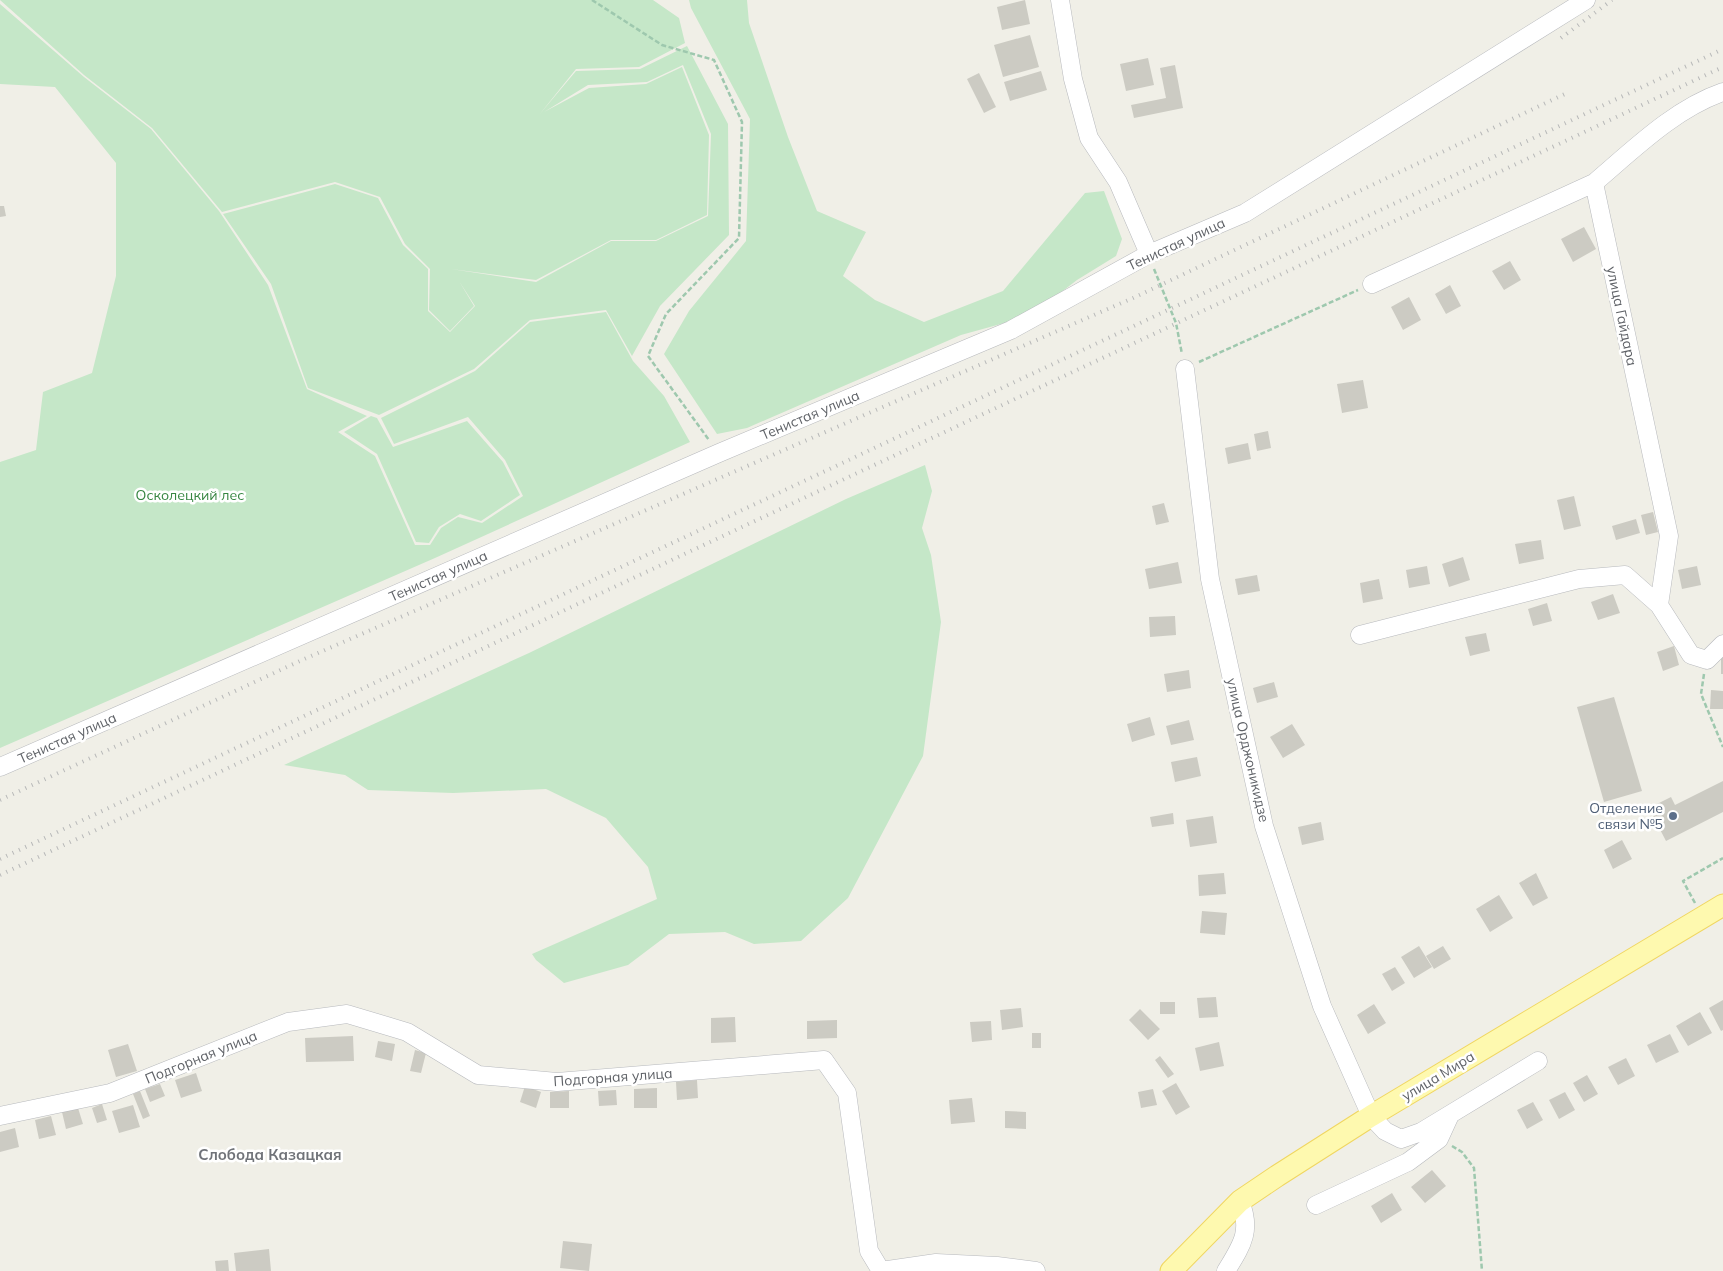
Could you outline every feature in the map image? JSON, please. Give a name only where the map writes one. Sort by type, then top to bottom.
[{"type":"main road","name":"улица Мира","points":[[1171,1271],[1240,1200],[1371,1116],[1723,905]]},
{"type":"street","points":[[1060,0],[1073,79],[1089,138],[1118,182],[1149,254]]},
{"type":"street","name":"Тенистая улица","points":[[0,767],[719,453],[1011,330],[1149,254],[1246,213],[1586,0]]},
{"type":"street","points":[[1372,284],[1594,183],[1647,138],[1702,99],[1723,92]]},
{"type":"street","name":"улица Гайдара","points":[[1594,183],[1669,536],[1659,605]]},
{"type":"street","name":"улица Орджоникидзе","points":[[1184,369],[1210,579],[1264,826],[1322,1006],[1371,1116]]},
{"type":"street","points":[[1360,635],[1579,579],[1625,575],[1659,605],[1691,655],[1706,660],[1723,644]]},
{"type":"street","name":"Подгорная улица","points":[[0,1116],[110,1093],[288,1022],[346,1014],[407,1032],[478,1075],[557,1082],[824,1060],[847,1093],[869,1251],[881,1271]]},
{"type":"street","points":[[1371,1116],[1385,1131],[1400,1139],[1421,1132],[1538,1061]]},
{"type":"street","points":[[1316,1205],[1408,1162],[1439,1139],[1450,1115]]},
{"type":"street","points":[[1226,1271],[1244,1237],[1247,1218],[1240,1200]]},
{"type":"street","points":[[881,1271],[936,1263],[997,1266],[1036,1271]]},
{"type":"path","points":[[592,0],[662,45],[714,60],[742,122],[739,238],[666,314],[648,356],[719,453]]},
{"type":"path","points":[[1149,254],[1176,323],[1184,369],[1372,284]]},
{"type":"path","points":[[1706,660],[1701,694],[1723,747]]},
{"type":"path","points":[[1703,917],[1683,881],[1723,858]]},
{"type":"path","points":[[1439,1139],[1462,1152],[1474,1168],[1482,1271]]},
{"type":"green space","points":[[0,0],[653,0],[679,18],[685,43],[639,67],[576,69],[539,115],[576,71],[640,69],[687,46],[728,124],[729,235],[660,306],[632,356],[606,310],[530,320],[474,369],[379,415],[308,388],[271,284],[223,214],[335,184],[378,198],[403,245],[428,269],[428,311],[450,332],[475,306],[459,281],[474,306],[450,331],[429,310],[430,269],[405,244],[380,197],[335,182],[222,212],[152,128],[84,75]],"holes":[[[683,65],[711,134],[708,216],[656,241],[611,241],[536,282],[451,269],[536,280],[611,240],[656,240],[707,215],[709,135],[682,67],[646,84],[589,88],[544,112],[588,85],[647,82]]]},
{"type":"green space","points":[[689,0],[747,0],[749,23],[788,137],[817,211],[866,232],[843,276],[875,300],[924,322],[1003,291],[1085,193],[1104,191],[1122,239],[1116,256],[1077,280],[1030,316],[961,335],[747,428],[717,434],[664,354],[689,311],[746,241],[750,119],[691,8]]},
{"type":"green space","name":"Осколецкий лес","points":[[0,4],[84,77],[151,129],[219,211],[268,285],[307,389],[367,416],[338,432],[375,456],[415,545],[430,545],[441,528],[458,517],[482,523],[523,496],[505,460],[468,417],[394,444],[381,418],[475,371],[530,322],[606,312],[633,361],[664,396],[690,442],[435,558],[0,748],[0,462],[36,450],[43,392],[92,373],[116,276],[116,163],[55,87],[0,84]]},
{"type":"green space","points":[[371,416],[377,418],[393,447],[467,421],[503,462],[520,495],[481,521],[460,514],[439,527],[429,543],[416,542],[377,454],[344,432]]},
{"type":"green space","points":[[925,465],[932,491],[922,528],[931,555],[941,622],[923,756],[848,898],[801,941],[754,944],[725,932],[669,934],[628,965],[564,983],[536,960],[532,954],[657,899],[648,867],[606,818],[546,789],[453,793],[368,790],[345,775],[284,765],[529,653],[846,499]]},
{"type":"building","points":[[1025,0],[1030,24],[1002,30],[997,7]]},
{"type":"building","points":[[1030,35],[1039,67],[1003,77],[994,45]]},
{"type":"building","points":[[1148,58],[1154,85],[1126,91],[1120,64]]},
{"type":"building","points":[[1175,65],[1183,108],[1134,118],[1131,105],[1166,98],[1160,68]]},
{"type":"building","points":[[1041,71],[1047,90],[1010,101],[1004,82]]},
{"type":"building","points":[[979,73],[996,107],[984,113],[967,79]]},
{"type":"building","points":[[0,206],[4,206],[6,216],[0,217]]},
{"type":"building","points":[[1584,227],[1596,249],[1573,262],[1561,239]]},
{"type":"building","points":[[1510,261],[1521,280],[1504,290],[1492,271]]},
{"type":"building","points":[[1450,285],[1461,306],[1446,314],[1435,294]]},
{"type":"building","points":[[1409,297],[1421,320],[1403,330],[1391,307]]},
{"type":"building","points":[[1363,380],[1368,408],[1342,413],[1337,384]]},
{"type":"building","points":[[1268,431],[1271,448],[1257,451],[1254,434]]},
{"type":"building","points":[[1248,443],[1251,459],[1228,464],[1225,448]]},
{"type":"building","points":[[1574,496],[1581,526],[1564,530],[1557,500]]},
{"type":"building","points":[[1164,503],[1169,522],[1156,525],[1152,506]]},
{"type":"building","points":[[1653,512],[1658,532],[1646,535],[1641,515]]},
{"type":"building","points":[[1636,519],[1640,533],[1616,540],[1612,526]]},
{"type":"building","points":[[1541,540],[1544,559],[1519,564],[1515,544]]},
{"type":"building","points":[[1463,557],[1470,580],[1449,587],[1442,564]]},
{"type":"building","points":[[1178,562],[1182,583],[1149,589],[1145,569]]},
{"type":"building","points":[[1427,566],[1430,584],[1409,588],[1406,570]]},
{"type":"building","points":[[1697,566],[1701,585],[1682,589],[1678,570]]},
{"type":"building","points":[[1257,575],[1260,591],[1238,595],[1235,579]]},
{"type":"building","points":[[1379,579],[1383,599],[1363,603],[1360,583]]},
{"type":"building","points":[[1613,594],[1620,613],[1598,620],[1591,602]]},
{"type":"building","points":[[1547,603],[1552,621],[1533,626],[1528,609]]},
{"type":"building","points":[[1175,616],[1176,635],[1150,637],[1149,617]]},
{"type":"building","points":[[1486,633],[1490,651],[1470,656],[1465,637]]},
{"type":"building","points":[[1674,646],[1679,665],[1663,671],[1657,652]]},
{"type":"building","points":[[1721,657],[1723,657],[1723,674],[1721,674]]},
{"type":"building","points":[[1189,670],[1191,688],[1167,692],[1164,674]]},
{"type":"building","points":[[1274,682],[1278,697],[1257,703],[1253,688]]},
{"type":"building","points":[[1711,690],[1723,691],[1723,709],[1710,709]]},
{"type":"building","points":[[1614,697],[1642,791],[1604,802],[1577,707]]},
{"type":"building","points":[[1150,717],[1155,735],[1132,742],[1127,724]]},
{"type":"building","points":[[1189,720],[1194,740],[1171,745],[1166,726]]},
{"type":"building","points":[[1292,724],[1305,745],[1283,758],[1270,737]]},
{"type":"building","points":[[1197,757],[1201,776],[1175,782],[1171,762]]},
{"type":"building","points":[[1723,781],[1723,812],[1666,841],[1653,816],[1659,813],[1655,805],[1671,797],[1675,805]]},
{"type":"building","points":[[1173,813],[1174,824],[1152,827],[1150,817]]},
{"type":"building","points":[[1213,816],[1217,843],[1190,847],[1186,820]]},
{"type":"building","points":[[1321,822],[1324,840],[1302,845],[1298,827]]},
{"type":"building","points":[[1622,840],[1632,859],[1613,869],[1604,850]]},
{"type":"building","points":[[1224,873],[1226,894],[1199,896],[1198,875]]},
{"type":"building","points":[[1536,873],[1548,898],[1533,906],[1519,883]]},
{"type":"building","points":[[1499,895],[1513,918],[1490,932],[1476,909]]},
{"type":"building","points":[[1202,911],[1227,913],[1225,935],[1200,933]]},
{"type":"building","points":[[1419,946],[1432,967],[1414,978],[1401,957]]},
{"type":"building","points":[[1443,946],[1451,959],[1434,969],[1426,956]]},
{"type":"building","points":[[1395,967],[1405,983],[1392,991],[1382,974]]},
{"type":"building","points":[[1216,997],[1218,1017],[1199,1018],[1197,998]]},
{"type":"building","points":[[1723,1000],[1723,1030],[1721,1031],[1709,1008]]},
{"type":"building","points":[[1160,1002],[1175,1002],[1175,1014],[1160,1014]]},
{"type":"building","points":[[1374,1004],[1386,1023],[1368,1034],[1357,1015]]},
{"type":"building","points":[[1021,1008],[1023,1027],[1002,1030],[1000,1010]]},
{"type":"building","points":[[1140,1009],[1160,1029],[1148,1040],[1129,1020]]},
{"type":"building","points":[[1700,1012],[1712,1033],[1688,1046],[1676,1026]]},
{"type":"building","points":[[735,1017],[736,1042],[711,1043],[711,1018]]},
{"type":"building","points":[[837,1020],[837,1038],[807,1039],[807,1021]]},
{"type":"building","points":[[991,1021],[992,1040],[972,1042],[970,1022]]},
{"type":"building","points":[[1032,1033],[1041,1033],[1041,1048],[1032,1048]]},
{"type":"building","points":[[1670,1034],[1679,1052],[1656,1063],[1647,1045]]},
{"type":"building","points":[[353,1036],[354,1061],[306,1062],[305,1038]]},
{"type":"building","points":[[378,1041],[395,1044],[392,1061],[375,1057]]},
{"type":"building","points":[[1219,1042],[1224,1066],[1200,1071],[1195,1048]]},
{"type":"building","points":[[128,1044],[137,1071],[116,1077],[108,1050]]},
{"type":"building","points":[[415,1050],[426,1053],[421,1073],[410,1071]]},
{"type":"building","points":[[1160,1056],[1174,1074],[1168,1078],[1155,1060]]},
{"type":"building","points":[[1626,1058],[1635,1076],[1618,1085],[1608,1067]]},
{"type":"building","points":[[196,1073],[202,1091],[181,1098],[175,1080]]},
{"type":"building","points":[[1587,1075],[1598,1094],[1584,1102],[1573,1083]]},
{"type":"building","points":[[697,1080],[698,1098],[677,1100],[676,1082]]},
{"type":"building","points":[[1176,1083],[1190,1107],[1176,1115],[1162,1091]]},
{"type":"building","points":[[160,1084],[165,1096],[150,1102],[145,1089]]},
{"type":"building","points":[[525,1086],[541,1092],[536,1108],[520,1102]]},
{"type":"building","points":[[657,1088],[657,1108],[634,1108],[634,1089]]},
{"type":"building","points":[[1153,1089],[1157,1105],[1141,1108],[1138,1092]]},
{"type":"building","points":[[616,1090],[617,1105],[599,1106],[598,1091]]},
{"type":"building","points":[[140,1091],[150,1116],[143,1119],[133,1094]]},
{"type":"building","points":[[569,1091],[569,1108],[550,1108],[550,1092]]},
{"type":"building","points":[[1565,1092],[1575,1110],[1559,1119],[1549,1100]]},
{"type":"building","points":[[972,1098],[975,1122],[951,1124],[949,1100]]},
{"type":"building","points":[[1533,1102],[1543,1120],[1527,1129],[1517,1110]]},
{"type":"building","points":[[102,1104],[107,1120],[97,1123],[92,1108]]},
{"type":"building","points":[[133,1105],[140,1127],[119,1133],[112,1111]]},
{"type":"building","points":[[78,1108],[83,1124],[66,1129],[62,1112]]},
{"type":"building","points":[[1005,1111],[1026,1112],[1026,1129],[1005,1128]]},
{"type":"building","points":[[51,1116],[56,1135],[39,1139],[35,1120]]},
{"type":"building","points":[[15,1128],[19,1147],[0,1152],[0,1132]]},
{"type":"building","points":[[1432,1170],[1446,1186],[1425,1203],[1411,1187]]},
{"type":"building","points":[[1392,1193],[1402,1210],[1381,1223],[1371,1206]]},
{"type":"building","points":[[563,1241],[592,1244],[589,1271],[560,1268]]},
{"type":"building","points":[[269,1249],[271,1271],[236,1271],[234,1253]]},
{"type":"building","points":[[228,1260],[229,1271],[216,1271],[215,1261]]},
{"type":"railway","points":[[1561,38],[1612,0]]},
{"type":"railway","points":[[0,859],[1723,49]]},
{"type":"railway","points":[[0,875],[1723,67]]},
{"type":"railway","points":[[0,800],[302,660],[1133,298],[1567,93]]},
{"type":"place","name":"Отделение связи №5","points":[[1673,816]]},
{"type":"district","name":"Слобода Казацкая","points":[[270,1155]]}]
